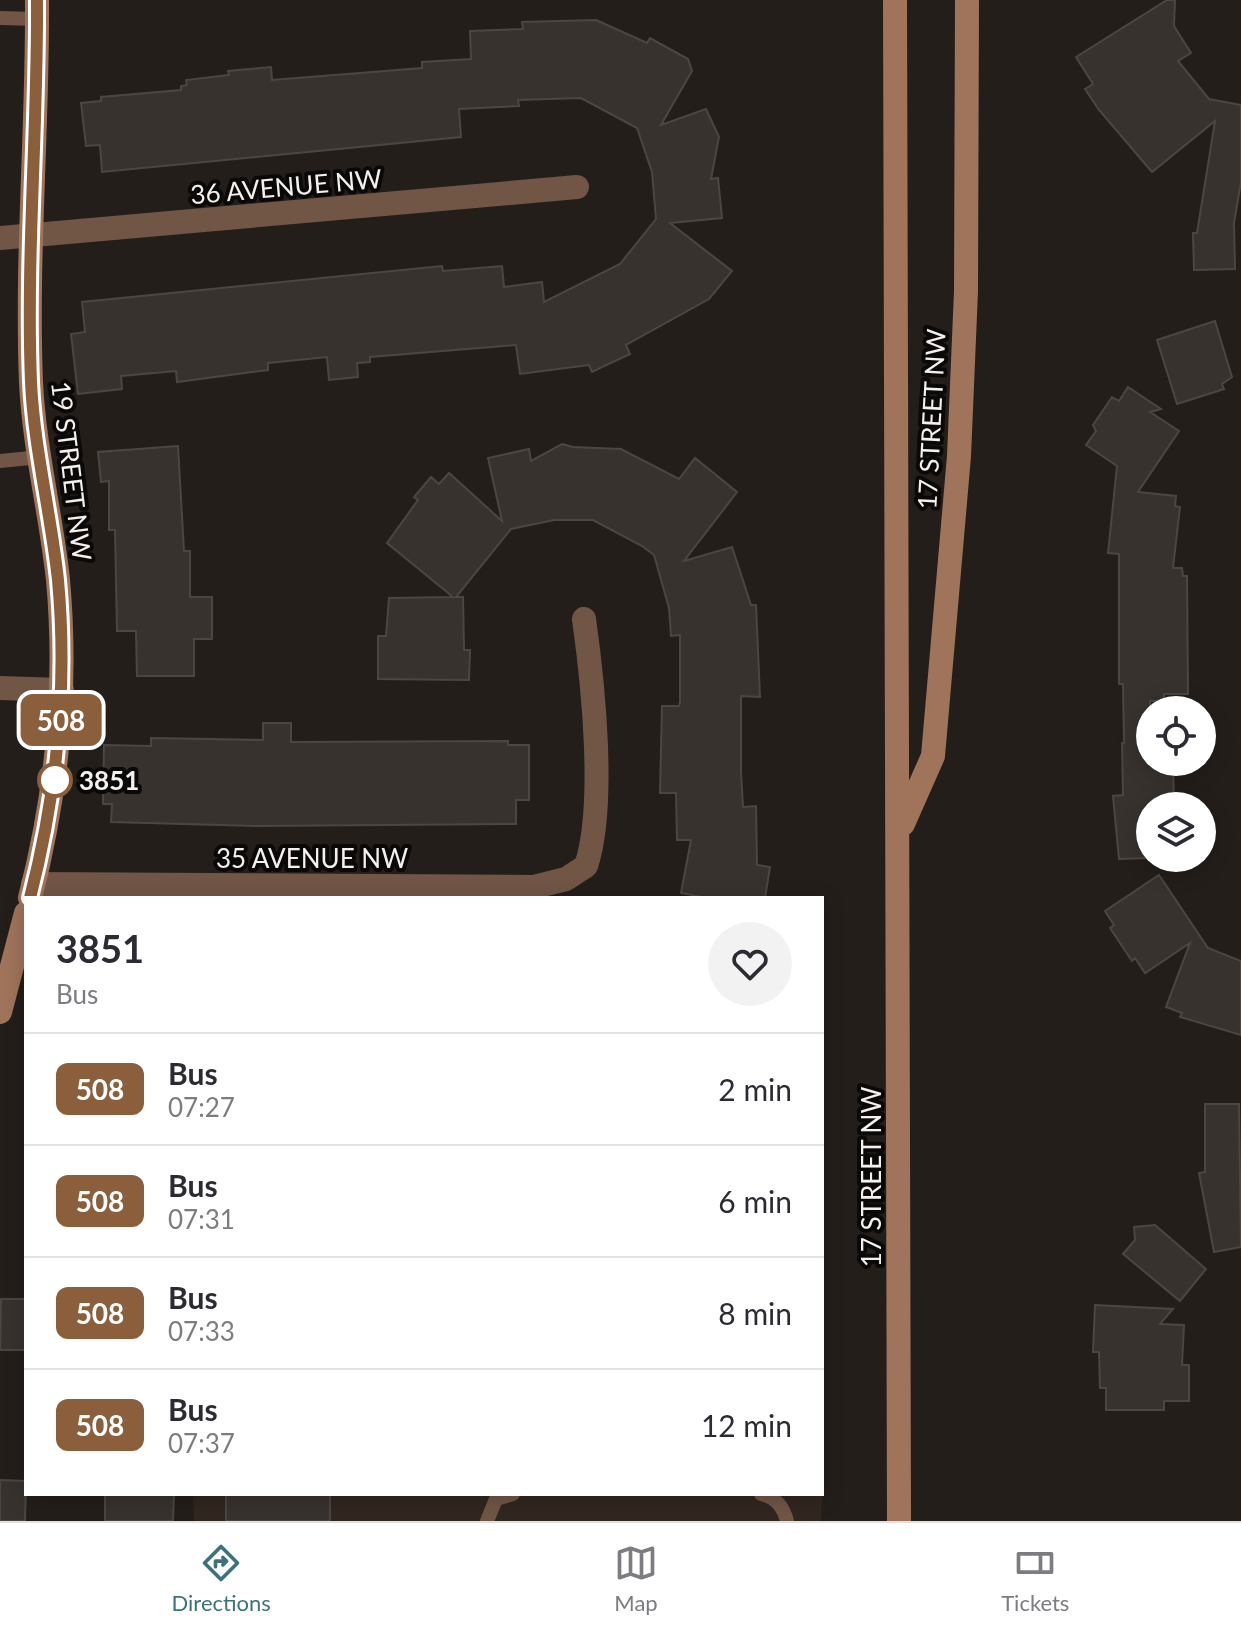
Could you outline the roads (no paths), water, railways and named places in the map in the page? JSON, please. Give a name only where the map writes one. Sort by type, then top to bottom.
[{"type":"main road","name":"17 STREET NW","points":[[895,0],[899,1521]]},
{"type":"main road","name":"17 STREET NW","points":[[899,833],[933,756],[945,629],[959,456],[966,291],[967,0]]},
{"type":"main road","name":"19 STREET NW","points":[[32,891],[53,798],[62,690],[57,578],[31,384],[30,237],[37,9]]},
{"type":"main road","points":[[0,1012],[24,921]]},
{"type":"street","name":"36 AVENUE NW","points":[[0,238],[577,187]]},
{"type":"street","name":"35 AVENUE NW","points":[[32,891],[534,887],[566,879],[586,866],[594,820],[594,710],[584,619]]},
{"type":"street","points":[[0,688],[62,690]]},
{"type":"lane","points":[[0,18],[37,9]]},
{"type":"lane","points":[[0,461],[40,457]]},
{"type":"lane","points":[[487,1521],[496,1499],[506,1496]]},
{"type":"lane","points":[[768,1496],[784,1510],[787,1521]]},
{"type":"place","name":"3851","points":[[55,780]]}]
